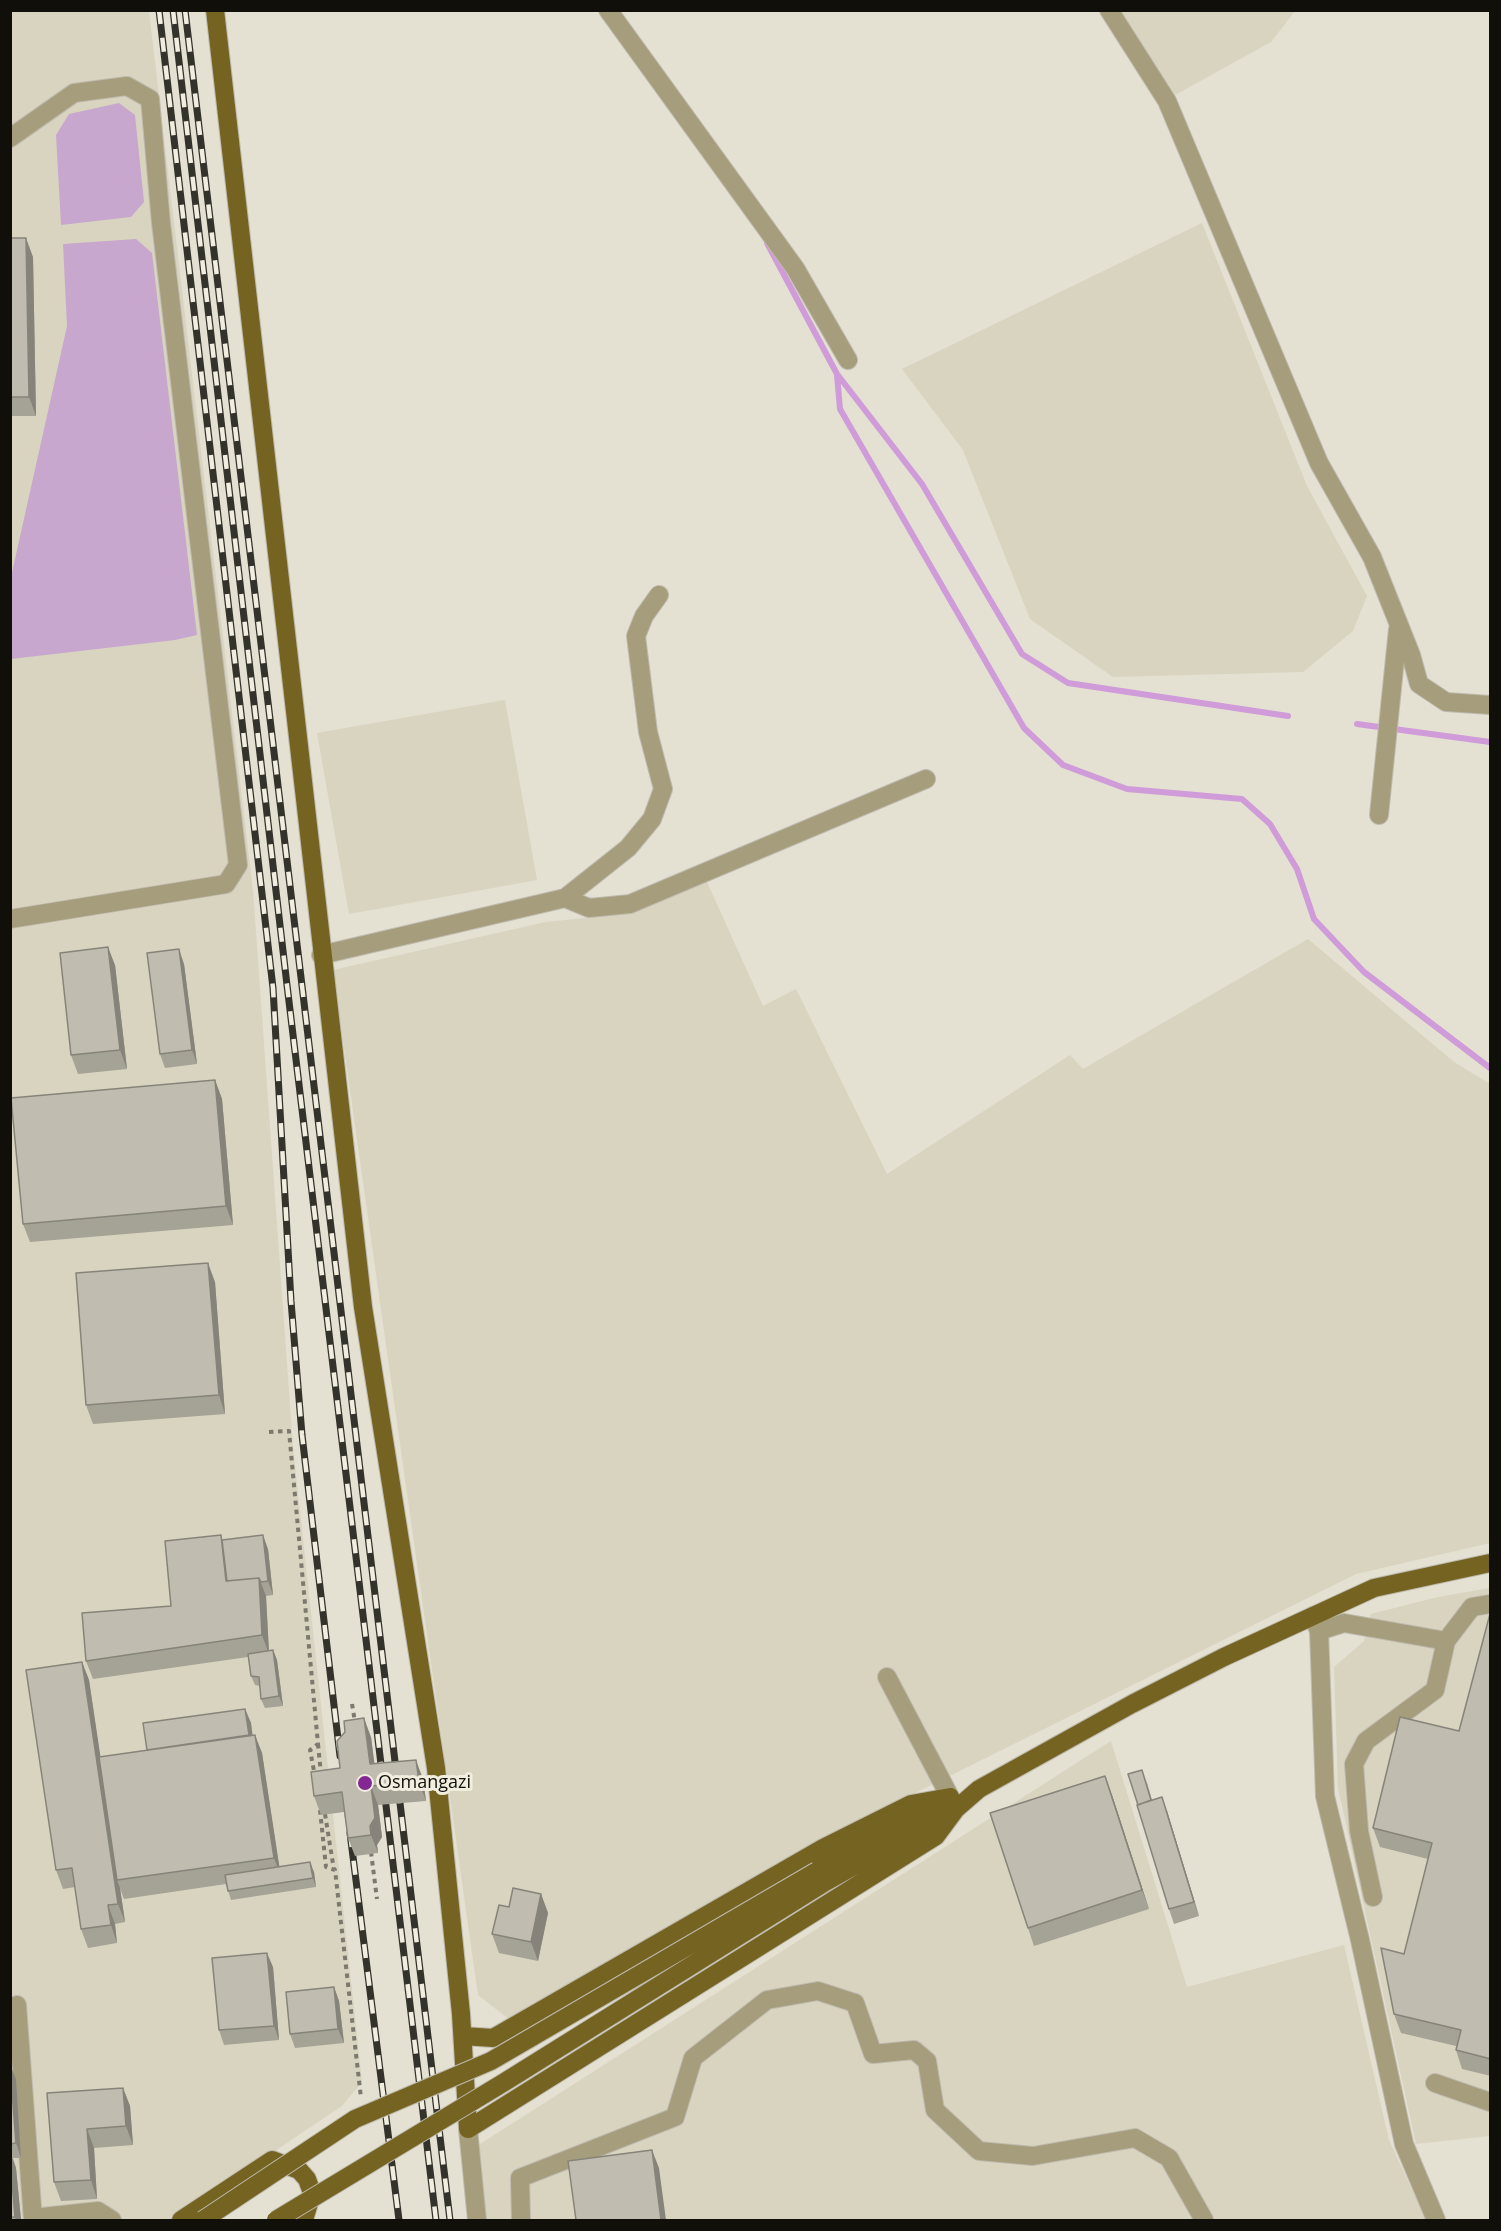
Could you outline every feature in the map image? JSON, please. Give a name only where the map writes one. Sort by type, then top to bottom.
[{"type":"main road","points":[[218,12],[321,955],[363,1307],[436,1768],[463,2036],[468,2129],[936,1836],[953,1803]]},
{"type":"main road","points":[[203,2220],[355,2119],[491,2061],[1132,1704],[1224,1657],[1316,1624],[1374,1588],[1491,1563]]},
{"type":"main road","points":[[463,2036],[493,2038],[823,1848],[911,1804],[953,1803]]},
{"type":"main road","points":[[276,2220],[513,2077],[819,1878]]},
{"type":"main road","points":[[182,2220],[272,2160],[299,2170],[307,2179],[312,2193],[304,2220]]},
{"type":"street","points":[[608,10],[795,268],[848,360]]},
{"type":"street","points":[[1109,10],[1167,100],[1210,210],[1319,463],[1372,557],[1419,684],[1446,702],[1491,705]]},
{"type":"street","points":[[10,138],[74,93],[127,86],[150,99],[163,235],[238,865],[226,884],[10,919]]},
{"type":"street","points":[[321,955],[565,898],[628,848],[651,819],[663,789],[648,732],[636,636],[644,616],[659,595]]},
{"type":"street","points":[[1379,815],[1398,625]]},
{"type":"street","points":[[565,898],[589,908],[630,904],[926,778]]},
{"type":"street","points":[[1373,1897],[1359,1831],[1354,1764],[1366,1741],[1435,1690],[1446,1641],[1472,1607],[1491,1604]]},
{"type":"street","points":[[1436,2220],[1404,2144],[1360,1940],[1324,1796],[1316,1624],[1344,1623],[1446,1641]]},
{"type":"street","points":[[887,1677],[953,1803]]},
{"type":"street","points":[[521,2220],[520,2178],[675,2117],[693,2058],[767,2000],[818,1991],[855,2003],[873,2054],[914,2050],[927,2061],[935,2110],[979,2151],[1033,2156],[1135,2138],[1169,2158],[1204,2220]]},
{"type":"street","points":[[17,2005],[33,2219],[98,2211],[112,2220]]},
{"type":"street","points":[[1435,2083],[1491,2102]]},
{"type":"street","points":[[468,2129],[477,2220]]},
{"type":"path","points":[[269,1431],[289,1431],[322,1779]]},
{"type":"path","points":[[352,1704],[355,1727]]},
{"type":"path","points":[[315,1782],[310,1750],[318,1744]]},
{"type":"path","points":[[319,1803],[326,1867],[334,1870]]},
{"type":"path","points":[[325,1814],[334,1870],[362,2105]]},
{"type":"path","points":[[370,1844],[377,1899]]},
{"type":"shaded area","points":[[11,11],[149,11],[253,891],[293,1447],[362,2082],[342,2106],[172,2220],[11,2220]]},
{"type":"shaded area","points":[[1120,11],[1295,11],[1271,42],[1175,95]]},
{"type":"shaded area","points":[[119,103],[135,115],[144,202],[131,217],[61,225],[56,135],[69,114]]},
{"type":"shaded area","points":[[1202,223],[1307,486],[1367,596],[1353,631],[1303,672],[1113,677],[1030,619],[963,450],[902,369]]},
{"type":"shaded area","points":[[136,239],[152,253],[197,635],[175,640],[11,659],[11,577],[67,326],[63,244]]},
{"type":"shaded area","points":[[505,700],[537,880],[349,914],[317,733]]},
{"type":"shaded area","points":[[702,871],[763,1006],[796,989],[887,1174],[1070,1055],[1083,1069],[1308,939],[1454,1062],[1490,1084],[1490,1543],[1356,1574],[847,1827],[510,2020],[478,1995],[333,970],[546,922],[633,913]]},
{"type":"shaded area","points":[[1490,1588],[1490,2136],[1416,2144],[1338,1788],[1334,1667],[1364,1641],[1371,1614],[1438,1597]]},
{"type":"shaded area","points":[[1111,1741],[1187,1987],[1344,1945],[1389,2140],[1426,2220],[486,2220],[477,2146]]},
{"type":"building","points":[[10,238],[26,238],[29,397],[10,397]]},
{"type":"building","points":[[108,947],[120,1050],[71,1055],[60,953]]},
{"type":"building","points":[[179,949],[192,1050],[160,1054],[147,953]]},
{"type":"building","points":[[215,1080],[226,1206],[23,1224],[11,1098]]},
{"type":"building","points":[[208,1263],[219,1395],[86,1405],[76,1273]]},
{"type":"building","points":[[221,1535],[226,1581],[259,1578],[262,1635],[86,1661],[82,1613],[171,1606],[165,1541]]},
{"type":"building","points":[[263,1535],[268,1581],[261,1582],[259,1578],[227,1581],[222,1540]]},
{"type":"building","points":[[1491,1610],[1491,2059],[1456,2050],[1461,2030],[1394,2014],[1381,1948],[1404,1954],[1432,1843],[1373,1828],[1400,1717],[1459,1731]]},
{"type":"building","points":[[273,1650],[279,1696],[261,1699],[259,1677],[251,1676],[248,1654]]},
{"type":"building","points":[[82,1662],[118,1904],[108,1905],[111,1925],[81,1929],[72,1868],[56,1870],[26,1670]]},
{"type":"building","points":[[245,1709],[249,1735],[147,1750],[143,1723]]},
{"type":"building","points":[[364,1718],[370,1764],[416,1760],[419,1782],[371,1786],[375,1818],[370,1826],[371,1835],[348,1838],[342,1792],[314,1796],[311,1772],[340,1768],[337,1741],[345,1732],[344,1721]]},
{"type":"building","points":[[255,1735],[274,1858],[117,1880],[99,1757]]},
{"type":"building","points":[[1142,1770],[1151,1800],[1138,1805],[1128,1774]]},
{"type":"building","points":[[1105,1776],[1142,1890],[1028,1928],[990,1813]]},
{"type":"building","points":[[1162,1797],[1194,1902],[1169,1909],[1137,1805]]},
{"type":"building","points":[[310,1862],[313,1878],[228,1891],[225,1875]]},
{"type":"building","points":[[513,1888],[541,1894],[531,1942],[492,1934],[499,1905],[509,1907]]},
{"type":"building","points":[[267,1953],[274,2026],[219,2030],[212,1958]]},
{"type":"building","points":[[334,1987],[338,2029],[290,2034],[286,1992]]},
{"type":"building","points":[[10,2066],[16,2143],[10,2144]]},
{"type":"building","points":[[123,2088],[126,2126],[87,2129],[91,2180],[54,2182],[47,2093]]},
{"type":"building","points":[[652,2150],[661,2220],[576,2220],[568,2161]]},
{"type":"building","points":[[10,2160],[15,2217],[10,2217]]},
{"type":"waterway","points":[[767,243],[837,374],[922,484],[1022,654],[1068,683],[1288,716]]},
{"type":"waterway","points":[[837,375],[840,409],[1024,728],[1063,765],[1127,789],[1242,799],[1270,824],[1297,869],[1314,919],[1364,972],[1490,1068]]},
{"type":"waterway","points":[[1357,724],[1490,742]]},
{"type":"railway","points":[[159,10],[273,988],[291,1301],[302,1435],[340,1756]]},
{"type":"railway","points":[[173,10],[287,985],[436,2220]]},
{"type":"railway","points":[[185,10],[450,2220]]},
{"type":"railway","points":[[350,1833],[399,2220]]},
{"type":"place","name":"Osmangazi","points":[[365,1783]]}]
